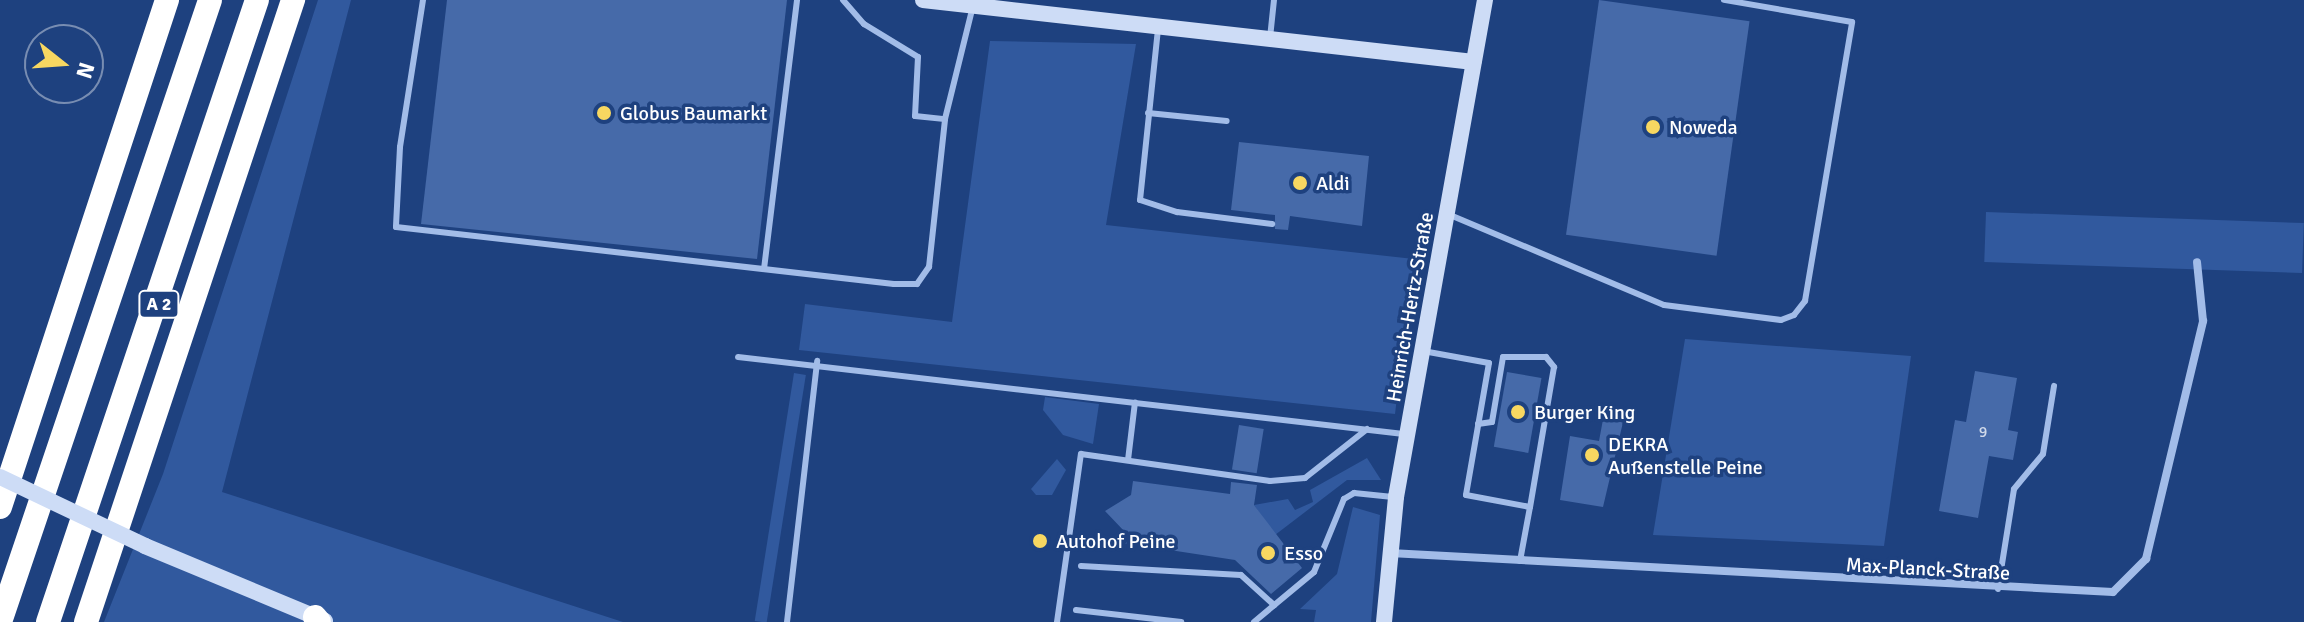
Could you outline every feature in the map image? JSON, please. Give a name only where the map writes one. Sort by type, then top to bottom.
[{"type":"highway","points":[[0,507],[167,0]]},
{"type":"highway","name":"A 2","points":[[0,622],[210,0]]},
{"type":"highway","name":"A 2","points":[[48,622],[257,0]]},
{"type":"highway","points":[[89,622],[293,0]]},
{"type":"street","points":[[923,0],[1474,62]]},
{"type":"street","name":"Heinrich-Hertz-Straße","points":[[1384,622],[1396,497],[1485,0]]},
{"type":"street","name":"Max-Planck-Straße","points":[[1389,552],[2105,594],[2142,569],[2203,321],[2197,262]]},
{"type":"street","points":[[0,477],[145,546],[321,620]]},
{"type":"lane","points":[[423,0],[402,132],[396,227],[894,284],[926,278],[945,119],[974,5]]},
{"type":"lane","points":[[764,269],[797,0]]},
{"type":"lane","points":[[843,0],[864,24],[918,57],[915,116],[945,119]]},
{"type":"lane","points":[[1270,38],[1274,0]]},
{"type":"lane","points":[[1446,215],[1664,305],[1781,320],[1794,315],[1805,301],[1852,22],[1724,0]]},
{"type":"lane","points":[[1158,26],[1140,200],[1177,212],[1272,224]]},
{"type":"lane","points":[[1148,113],[1227,121]]},
{"type":"lane","points":[[1423,351],[1489,363],[1466,495],[1530,507]]},
{"type":"lane","points":[[738,357],[817,361],[1408,435]]},
{"type":"lane","points":[[1478,424],[1492,422],[1503,357],[1546,357],[1554,367],[1520,561]]},
{"type":"lane","points":[[787,622],[817,361]]},
{"type":"lane","points":[[1998,589],[2014,489],[2043,454],[2054,386]]},
{"type":"lane","points":[[1128,460],[1135,402]]},
{"type":"lane","points":[[1057,622],[1081,454],[1270,481],[1305,478],[1367,429]]},
{"type":"lane","points":[[1254,622],[1314,572],[1344,499],[1354,493],[1396,497]]},
{"type":"lane","points":[[1081,566],[1241,575],[1274,605]]},
{"type":"lane","points":[[1076,610],[1181,622]]},
{"type":"shaded area","points":[[318,0],[351,0],[222,492],[623,622],[104,622],[163,474]]},
{"type":"shaded area","points":[[990,41],[1136,44],[1106,225],[1414,259],[1395,414],[799,350],[805,304],[952,322]]},
{"type":"shaded area","points":[[1986,212],[2304,223],[2302,273],[1984,262]]},
{"type":"shaded area","points":[[1685,339],[1911,356],[1884,546],[1653,535]]},
{"type":"shaded area","points":[[794,373],[806,375],[767,622],[755,621]]},
{"type":"shaded area","points":[[1045,397],[1099,404],[1093,444],[1063,435],[1043,410]]},
{"type":"shaded area","points":[[1367,458],[1381,480],[1347,480],[1275,535],[1254,505],[1288,499],[1295,510],[1313,502],[1310,490]]},
{"type":"shaded area","points":[[1057,459],[1066,470],[1052,495],[1036,495],[1031,489]]},
{"type":"shaded area","points":[[1353,507],[1380,515],[1371,622],[1314,622],[1316,610],[1300,609],[1337,574]]},
{"type":"building","name":"Globus Baumarkt","points":[[447,0],[787,0],[757,259],[421,224]]},
{"type":"building","name":"Noweda","points":[[1599,0],[1750,21],[1717,256],[1566,235]]},
{"type":"building","name":"Aldi","points":[[1239,142],[1369,156],[1362,226],[1290,216],[1288,230],[1275,229],[1275,215],[1231,210]]},
{"type":"building","points":[[1975,371],[2017,378],[2008,430],[2018,432],[2013,460],[1989,456],[1978,518],[1939,511],[1955,420],[1966,422]]},
{"type":"building","name":"Burger King","points":[[1507,372],[1541,378],[1528,453],[1494,447]]},
{"type":"building","name":"DEKRA Außenstelle Peine","points":[[1604,414],[1624,418],[1603,507],[1560,500],[1570,436],[1599,441]]},
{"type":"building","points":[[1239,425],[1264,429],[1257,473],[1232,469]]},
{"type":"building","points":[[1133,481],[1230,494],[1231,482],[1257,485],[1254,505],[1302,568],[1271,594],[1235,560],[1124,543],[1125,532],[1105,511],[1131,495]]},
{"type":"place","name":"Globus Baumarkt","points":[[604,113]]},
{"type":"place","name":"Noweda","points":[[1653,127]]},
{"type":"place","name":"Aldi","points":[[1300,183]]},
{"type":"place","name":"Burger King","points":[[1518,412]]},
{"type":"place","name":"DEKRA Außenstelle Peine","points":[[1592,455]]},
{"type":"place","name":"Autohof Peine","points":[[1040,541]]},
{"type":"place","name":"Esso","points":[[1268,553]]}]
